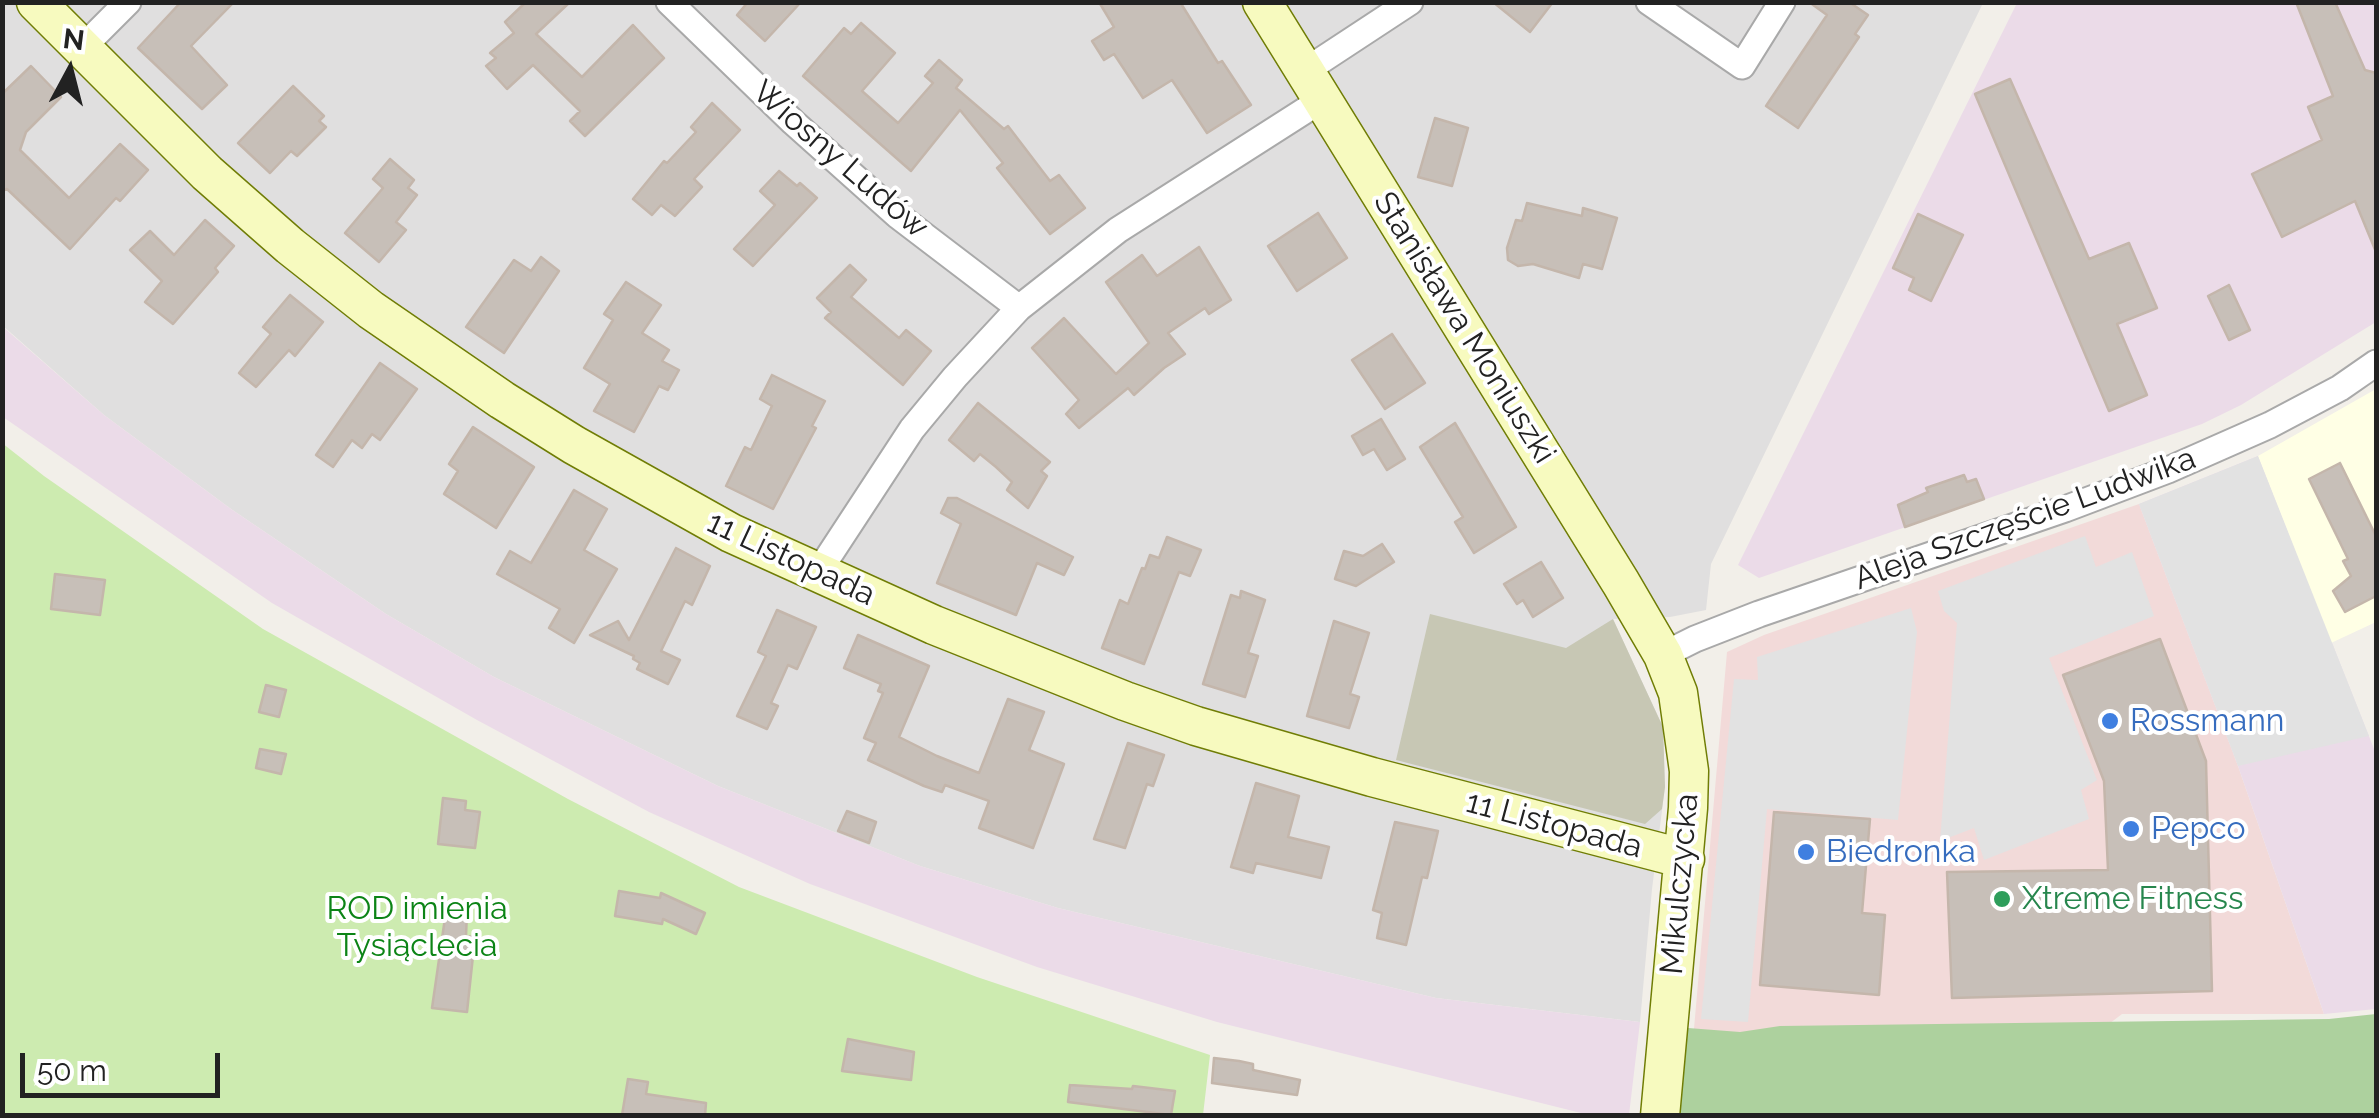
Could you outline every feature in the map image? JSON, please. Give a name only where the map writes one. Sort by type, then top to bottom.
[{"type":"street","name":"11 Listopada","points":[[36,2],[207,172],[290,246],[371,310],[574,445],[714,524],[817,574],[1056,675],[1196,726],[1372,777],[1685,859]]},
{"type":"street","points":[[82,49],[128,2]]},
{"type":"street","name":"Wiosny Ludów","points":[[669,2],[793,122],[898,215],[1019,308]]},
{"type":"street","name":"Stanisława Moniuszki","points":[[1262,2],[1663,655]]},
{"type":"street","points":[[817,574],[912,429],[1019,308],[1314,85],[1410,2]]},
{"type":"street","points":[[1649,2],[1742,66],[1782,2]]},
{"type":"street","name":"Aleja Szczęście Ludwika","points":[[1663,655],[1759,614],[2156,475],[2270,425],[2340,388],[2376,363]]},
{"type":"street","name":"Mikulczycka","points":[[1660,1116],[1685,859],[1689,771],[1678,693],[1663,655]]},
{"type":"shaded area","points":[[3,3],[1983,3],[1711,564],[1706,610],[1670,617],[1613,619],[1663,727],[1665,787],[1640,1022],[1436,998],[1058,908],[920,866],[718,786],[494,677],[386,614],[231,509],[104,415],[3,326]]},
{"type":"shaded area","points":[[2017,3],[2376,3],[2376,322],[2241,405],[2202,424],[1759,578],[1738,565]]},
{"type":"shaded area","points":[[2,326],[104,415],[231,509],[386,614],[494,677],[718,786],[920,866],[1058,908],[1436,998],[1640,1022],[1629,1115],[1589,1115],[1217,1022],[1037,967],[810,884],[649,812],[272,603],[3,417]]},
{"type":"shaded area","points":[[2376,389],[2376,622],[2331,643],[2258,456]]},
{"type":"shaded area","points":[[2258,456],[2376,754],[2376,1009],[2324,1014],[2238,766],[2139,504]]},
{"type":"shaded area","points":[[2258,456],[2369,736],[2238,766],[2139,504]]},
{"type":"shaded area","points":[[2139,504],[2238,766],[2324,1014],[2122,1014],[2072,1052],[1693,1040],[1727,652],[1764,635]]},
{"type":"shaded area","points":[[2085,536],[2096,567],[2132,552],[2154,616],[2049,658],[2097,780],[2081,790],[2089,819],[1984,860],[1974,828],[1940,841],[1957,623],[1944,611],[1938,591]]},
{"type":"shaded area","points":[[1911,608],[1917,632],[1898,820],[1767,809],[1748,1022],[1701,1019],[1734,679],[1758,680],[1757,657]]},
{"type":"shaded area","points":[[1430,614],[1566,648],[1613,619],[1663,727],[1662,809],[1645,824],[1396,760]]},
{"type":"green space","name":"ROD imienia Tysiąclecia","points":[[2,443],[263,629],[568,799],[739,887],[977,977],[1210,1055],[1203,1115],[3,1115]]},
{"type":"green space","points":[[2376,1014],[2376,1115],[1676,1116],[1688,1028],[1740,1032],[1780,1026],[2329,1019]]},
{"type":"building","points":[[181,2],[234,2],[191,46],[227,85],[202,109],[138,48]]},
{"type":"building","points":[[526,2],[570,2],[536,34],[582,77],[633,25],[664,58],[585,136],[570,121],[580,111],[533,65],[507,89],[486,66],[496,58],[490,53],[514,33],[505,22]]},
{"type":"building","points":[[748,2],[801,2],[765,41],[737,15]]},
{"type":"building","points":[[1099,2],[1180,2],[1218,63],[1222,61],[1251,105],[1207,133],[1172,80],[1143,98],[1114,54],[1104,60],[1092,41],[1114,27]]},
{"type":"building","points":[[1493,2],[1553,2],[1530,32]]},
{"type":"building","points":[[1809,2],[1849,2],[1868,15],[1855,34],[1859,37],[1798,128],[1766,106],[1827,15]]},
{"type":"building","points":[[2296,2],[2335,2],[2365,70],[2376,73],[2376,252],[2355,201],[2282,237],[2252,174],[2322,140],[2308,107],[2333,96]]},
{"type":"building","points":[[861,23],[895,53],[862,91],[898,123],[933,83],[925,76],[939,60],[962,80],[956,88],[1004,129],[1008,126],[1050,181],[1059,175],[1085,208],[1050,234],[997,168],[1003,163],[960,110],[911,171],[803,76],[844,28],[851,34]]},
{"type":"building","points":[[31,66],[61,97],[26,132],[20,150],[69,198],[120,144],[148,170],[120,201],[116,198],[70,249],[7,189],[2,191],[2,94]]},
{"type":"building","points":[[2010,79],[2089,259],[2129,243],[2157,308],[2117,324],[2147,395],[2109,411],[1975,94]]},
{"type":"building","points":[[293,86],[324,116],[319,121],[326,127],[297,156],[291,151],[270,173],[238,143]]},
{"type":"building","points":[[712,103],[740,130],[694,179],[702,187],[675,216],[661,205],[652,215],[633,199],[664,161],[667,163],[696,132],[691,127]]},
{"type":"building","points":[[1435,118],[1468,128],[1452,186],[1418,177]]},
{"type":"building","points":[[390,159],[414,180],[408,188],[417,195],[396,222],[406,230],[379,262],[345,233],[383,188],[373,179]]},
{"type":"building","points":[[779,171],[817,198],[753,266],[734,249],[775,205],[760,191]]},
{"type":"building","points":[[1527,203],[1582,216],[1583,208],[1617,218],[1602,269],[1583,264],[1579,278],[1533,264],[1518,266],[1508,260],[1507,248],[1516,220],[1522,221]]},
{"type":"building","points":[[1318,213],[1347,258],[1297,291],[1268,246]]},
{"type":"building","points":[[1918,214],[1963,235],[1931,301],[1909,290],[1914,278],[1893,268]]},
{"type":"building","points":[[205,220],[234,246],[215,268],[218,272],[173,324],[145,302],[162,281],[130,250],[150,231],[174,255]]},
{"type":"building","points":[[1199,247],[1231,300],[1209,314],[1205,308],[1168,333],[1185,354],[1134,395],[1128,388],[1079,428],[1066,414],[1079,400],[1032,348],[1064,318],[1116,374],[1149,343],[1106,282],[1142,255],[1157,276]]},
{"type":"building","points":[[541,257],[559,271],[504,353],[466,327],[514,260],[531,271]]},
{"type":"building","points":[[850,265],[866,280],[851,297],[899,338],[906,330],[931,351],[903,385],[825,318],[831,312],[817,298]]},
{"type":"building","points":[[626,282],[661,305],[642,333],[669,350],[662,361],[679,370],[668,390],[659,386],[634,432],[594,411],[610,384],[584,368],[613,320],[604,314]]},
{"type":"building","points":[[2229,285],[2250,330],[2229,340],[2208,296]]},
{"type":"building","points":[[290,295],[323,322],[295,356],[289,350],[256,387],[239,373],[271,334],[263,327]]},
{"type":"building","points":[[1392,334],[1425,383],[1385,409],[1352,360]]},
{"type":"building","points":[[380,363],[417,389],[380,440],[372,434],[362,448],[352,440],[333,467],[316,455]]},
{"type":"building","points":[[772,375],[825,401],[812,426],[816,428],[773,509],[726,486],[745,447],[751,450],[772,406],[760,399]]},
{"type":"building","points":[[978,403],[1050,462],[1041,471],[1047,476],[1028,508],[1007,490],[1012,482],[996,467],[980,454],[974,461],[949,440]]},
{"type":"building","points":[[1381,419],[1405,459],[1387,470],[1374,449],[1363,455],[1352,436]]},
{"type":"building","points":[[1455,423],[1516,527],[1474,553],[1455,522],[1463,517],[1420,447]]},
{"type":"building","points":[[473,427],[534,467],[496,528],[444,494],[458,471],[449,464]]},
{"type":"building","points":[[2340,463],[2376,536],[2376,596],[2345,612],[2333,591],[2351,576],[2343,561],[2348,559],[2309,479]]},
{"type":"building","points":[[1964,475],[1967,482],[1976,479],[1984,499],[1905,527],[1898,505],[1928,492],[1926,488]]},
{"type":"building","points":[[574,490],[607,509],[584,550],[617,569],[574,643],[549,628],[560,609],[497,574],[510,551],[531,563]]},
{"type":"building","points":[[948,498],[957,498],[1073,557],[1064,575],[1037,563],[1016,615],[937,583],[961,524],[941,513]]},
{"type":"building","points":[[1167,537],[1201,550],[1190,576],[1179,572],[1144,664],[1102,648],[1120,600],[1128,604],[1142,568],[1145,569],[1150,555],[1159,558]]},
{"type":"building","points":[[1382,544],[1394,562],[1356,586],[1335,579],[1344,551],[1363,556]]},
{"type":"building","points":[[676,548],[710,566],[692,605],[685,601],[661,651],[680,660],[668,684],[637,669],[640,663],[634,656],[590,635],[618,621],[629,640]]},
{"type":"building","points":[[1541,562],[1563,598],[1533,617],[1523,600],[1517,604],[1504,584]]},
{"type":"building","points":[[55,574],[105,580],[100,615],[51,609]]},
{"type":"building","points":[[1241,591],[1265,600],[1248,653],[1258,656],[1245,697],[1203,684],[1231,595],[1240,598]]},
{"type":"building","points":[[777,610],[816,627],[797,669],[788,665],[771,703],[778,706],[767,729],[737,716],[766,656],[758,652]]},
{"type":"building","points":[[1334,621],[1369,633],[1350,694],[1359,697],[1349,728],[1307,716]]},
{"type":"building","points":[[858,635],[929,666],[899,737],[937,756],[979,773],[1008,699],[1044,712],[1029,750],[1064,764],[1033,848],[979,828],[989,801],[945,785],[942,792],[924,786],[868,760],[876,743],[864,738],[883,693],[878,691],[881,684],[844,668]]},
{"type":"building","points":[[2160,639],[2206,761],[2212,991],[1952,998],[1947,872],[2108,870],[2104,781],[2063,675]]},
{"type":"building","points":[[266,685],[286,690],[279,717],[259,712]]},
{"type":"building","points":[[1128,743],[1164,755],[1153,786],[1147,784],[1125,848],[1094,839]]},
{"type":"building","points":[[260,749],[286,754],[281,774],[256,768]]},
{"type":"building","points":[[1256,783],[1299,796],[1288,837],[1329,847],[1321,878],[1256,863],[1253,873],[1231,867]]},
{"type":"building","points":[[443,798],[466,801],[465,810],[480,812],[475,848],[438,844]]},
{"type":"building","points":[[847,811],[876,822],[869,843],[838,831]]},
{"type":"building","points":[[1774,812],[1870,819],[1862,913],[1885,915],[1879,995],[1760,985]]},
{"type":"building","points":[[1395,822],[1438,831],[1406,945],[1377,938],[1382,913],[1373,910]]},
{"type":"building","points":[[619,891],[660,898],[661,893],[705,913],[696,934],[663,919],[662,924],[615,916]]},
{"type":"building","points":[[446,911],[467,913],[466,936],[475,937],[467,1012],[432,1008]]},
{"type":"building","points":[[848,1039],[914,1052],[911,1080],[842,1071]]},
{"type":"building","points":[[1214,1058],[1253,1064],[1253,1070],[1300,1080],[1297,1095],[1212,1083]]},
{"type":"building","points":[[628,1079],[648,1082],[646,1094],[706,1103],[705,1116],[622,1115]]},
{"type":"building","points":[[1070,1085],[1175,1091],[1171,1115],[1068,1102]]},
{"type":"place","name":"Rossmann","points":[[2110,721]]},
{"type":"place","name":"Pepco","points":[[2131,829]]},
{"type":"place","name":"Biedronka","points":[[1806,852]]},
{"type":"place","name":"Xtreme Fitness","points":[[2002,899]]}]
